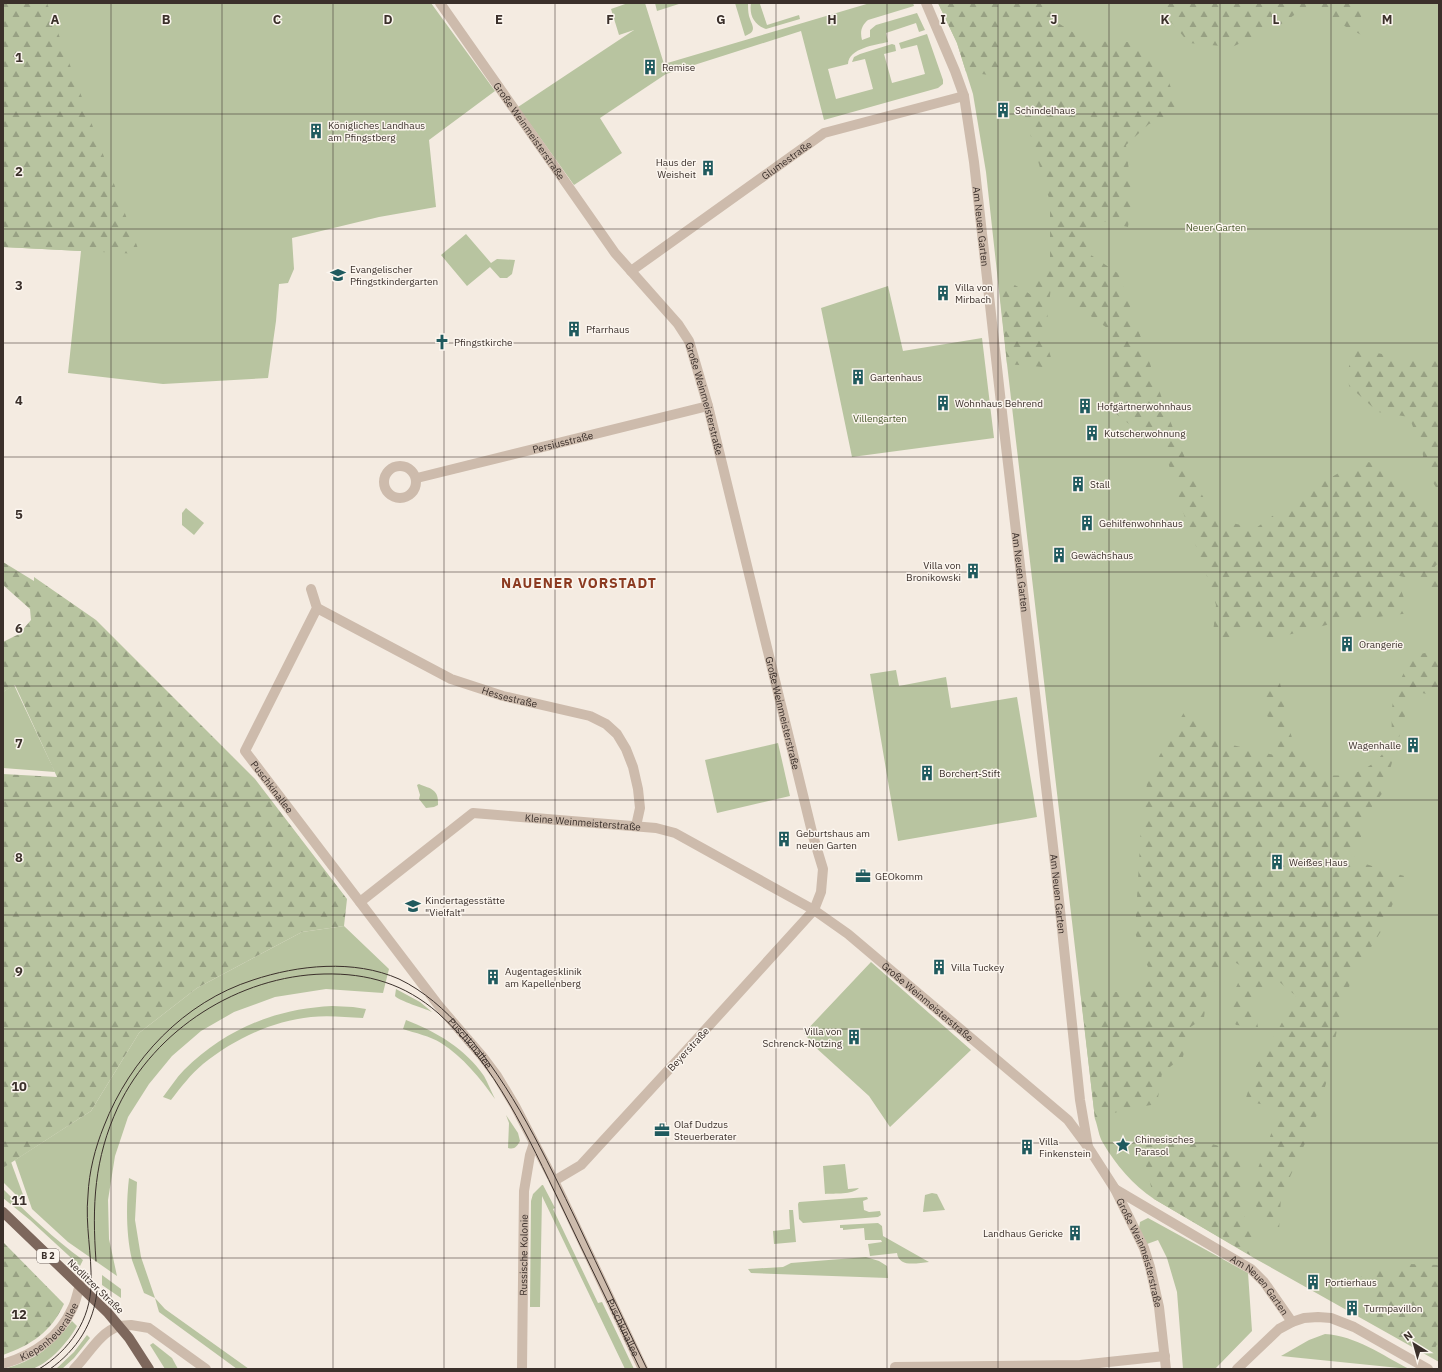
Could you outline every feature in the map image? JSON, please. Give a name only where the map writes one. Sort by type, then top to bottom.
[{"type":"main road","name":"Nedlitzer Straße","points":[[3,1212],[102,1306],[119,1326]]},
{"type":"main road","name":"B 2","points":[[119,1326],[149,1369]]},
{"type":"street","name":"Große Weinmeisterstraße","points":[[440,3],[615,253],[678,324],[689,341],[708,406],[813,836],[823,869],[821,892],[814,910],[848,934],[1068,1120],[1088,1147],[1115,1189],[1144,1248],[1159,1307],[1166,1369]]},
{"type":"street","name":"Am Neuen Garten","points":[[926,3],[964,96],[974,162],[1079,1092],[1088,1147]]},
{"type":"street","name":"Glumestraße","points":[[631,271],[824,133],[964,96]]},
{"type":"street","name":"Persiusstraße","points":[[417,478],[708,406]]},
{"type":"street","points":[[311,589],[317,608]]},
{"type":"street","name":"Puschkinallee","points":[[317,608],[245,751],[439,1006],[482,1056],[497,1076],[515,1106],[554,1181],[643,1369]]},
{"type":"street","name":"Hessestraße","points":[[317,608],[451,679],[503,696],[590,716],[606,724],[617,734],[626,749],[633,767],[638,789],[640,808],[636,826]]},
{"type":"street","name":"Kleine Weinmeisterstraße","points":[[360,902],[473,813],[636,826],[656,828],[675,833],[814,910]]},
{"type":"street","name":"Beyerstraße","points":[[554,1181],[580,1165],[691,1046],[814,910]]},
{"type":"street","name":"Russische Kolonie","points":[[522,1369],[524,1190],[530,1155],[534,1143]]},
{"type":"street","name":"Am Neuen Garten","points":[[1115,1189],[1251,1269],[1264,1282],[1292,1322],[1304,1318],[1331,1318],[1354,1327],[1428,1369]]},
{"type":"street","name":"Kiepenheuerallee","points":[[3,1364],[16,1360],[32,1352],[49,1340],[58,1331],[73,1307],[80,1285]]},
{"type":"street","points":[[1237,1369],[1279,1329],[1292,1322]]},
{"type":"street","points":[[74,1369],[102,1336],[119,1326],[131,1325],[148,1328],[206,1369]]},
{"type":"street","points":[[895,1367],[1080,1365],[1165,1356]]},
{"type":"green space","points":[[3,3],[431,3],[495,91],[429,140],[436,207],[379,217],[292,238],[294,269],[288,283],[279,284],[276,321],[268,378],[163,384],[68,373],[81,251],[3,247]]},
{"type":"green space","points":[[3,3],[47,3],[140,254],[3,247]]},
{"type":"green space","points":[[628,3],[645,3],[664,64],[870,3],[913,3],[914,6],[868,20],[862,29],[862,40],[870,37],[870,30],[876,25],[917,13],[925,30],[919,32],[916,23],[886,33],[888,42],[864,48],[853,54],[849,59],[848,64],[828,69],[836,99],[873,89],[865,59],[852,62],[854,57],[892,44],[895,45],[896,51],[884,54],[892,83],[925,74],[917,45],[901,49],[899,43],[927,34],[943,80],[943,84],[938,88],[824,120],[801,31],[666,74],[600,118],[622,153],[574,185],[518,107],[634,30],[619,35],[611,9]]},
{"type":"green space","points":[[655,3],[682,3],[657,11]]},
{"type":"green space","points":[[735,3],[748,3],[753,30],[745,36]]},
{"type":"green space","points":[[751,3],[763,3],[760,4],[767,25],[799,15],[800,19],[766,29],[758,25],[753,19]]},
{"type":"green space","name":"Neuer Garten","points":[[938,3],[1439,3],[1439,1362],[1254,1258],[1154,1199],[1126,1174],[1100,1138],[1095,1119],[986,172],[973,94],[957,43]]},
{"type":"green space","points":[[938,3],[1051,3],[1058,23],[1087,41],[1130,42],[1166,74],[1180,113],[1149,124],[1126,145],[1132,198],[1128,227],[1088,218],[1091,255],[1119,274],[1167,413],[1195,483],[1217,520],[1256,528],[1305,492],[1344,470],[1369,462],[1404,481],[1439,526],[1439,562],[1431,571],[1439,578],[1439,604],[1421,581],[1395,575],[1410,613],[1338,622],[1276,638],[1263,639],[1247,630],[1227,645],[1213,633],[1216,605],[1204,567],[1183,512],[1165,452],[1115,413],[1107,328],[1051,287],[1045,337],[1054,368],[1007,364],[998,275],[1030,294],[1050,259],[1050,202],[1020,99],[997,76],[966,72],[957,43]]},
{"type":"green space","points":[[1155,3],[1358,3],[1367,38],[1307,6],[1280,25],[1232,47],[1189,43]]},
{"type":"green space","points":[[466,234],[491,263],[497,259],[515,260],[512,274],[507,278],[500,278],[490,267],[467,286],[441,255]]},
{"type":"green space","name":"Villengarten","points":[[888,286],[903,351],[982,338],[994,438],[852,457],[821,308]]},
{"type":"green space","points":[[1354,348],[1415,361],[1439,355],[1439,492],[1425,470],[1422,449],[1409,417],[1378,412],[1349,386],[1348,370]]},
{"type":"green space","points":[[186,508],[204,523],[194,535],[182,525],[182,513]]},
{"type":"green space","points":[[3,562],[34,581],[34,577],[96,620],[255,779],[347,899],[344,926],[302,932],[197,988],[139,1033],[91,1111],[3,1168],[3,774],[57,777],[15,685],[3,692],[3,642],[19,634],[31,620],[30,609],[3,585]]},
{"type":"green space","points":[[1436,651],[1439,652],[1439,685],[1437,696],[1412,691],[1384,791],[1371,808],[1353,860],[1404,876],[1383,928],[1352,978],[1340,1015],[1327,1080],[1315,1121],[1281,1197],[1279,1230],[1271,1230],[1255,1204],[1252,1184],[1281,1108],[1245,1101],[1256,1066],[1296,996],[1276,979],[1253,1002],[1258,1027],[1236,1025],[1226,1009],[1245,968],[1229,959],[1207,992],[1204,1018],[1189,1028],[1183,1057],[1162,1073],[1157,1104],[1127,1109],[1095,1119],[1080,988],[1135,994],[1152,978],[1135,933],[1141,827],[1148,776],[1187,707],[1224,743],[1278,756],[1277,745],[1265,709],[1263,685],[1280,683],[1289,728],[1301,756],[1309,764],[1325,774],[1352,774],[1376,761],[1387,747],[1392,733],[1392,708],[1397,687],[1414,655]]},
{"type":"green space","points":[[896,670],[899,686],[946,677],[951,708],[1017,697],[1037,817],[898,841],[870,674]]},
{"type":"green space","points":[[14,685],[55,772],[3,768],[3,692]]},
{"type":"green space","points":[[778,743],[790,796],[717,813],[705,760]]},
{"type":"green space","points":[[419,784],[433,790],[436,793],[438,805],[426,808],[419,799],[420,795],[417,785]]},
{"type":"green space","points":[[344,926],[389,969],[383,993],[326,989],[275,997],[234,1012],[201,1031],[172,1056],[149,1084],[128,1117],[115,1156],[108,1200],[109,1239],[117,1276],[68,1242],[32,1209],[15,1160],[91,1111],[139,1033],[197,988],[302,932]]},
{"type":"green space","points":[[871,962],[971,1050],[890,1127],[869,1096],[814,1046],[804,1033]]},
{"type":"green space","points":[[396,989],[420,1002],[432,1012],[397,998],[395,996]]},
{"type":"green space","points":[[332,1006],[366,1009],[363,1018],[330,1016],[296,1019],[268,1027],[254,1033],[227,1047],[203,1064],[190,1076],[171,1100],[163,1097],[184,1070],[217,1043],[234,1033],[271,1017],[311,1008]]},
{"type":"green space","points":[[406,1020],[439,1035],[459,1049],[477,1066],[484,1076],[495,1099],[471,1068],[457,1055],[432,1038],[403,1029]]},
{"type":"green space","points":[[506,1115],[518,1133],[520,1141],[514,1148],[508,1148],[509,1123]]},
{"type":"green space","points":[[1173,1141],[1204,1142],[1239,1151],[1242,1177],[1240,1195],[1245,1217],[1253,1238],[1250,1255],[1154,1199],[1141,1145]]},
{"type":"green space","points":[[11,1162],[25,1200],[25,1204],[3,1182],[3,1168]]},
{"type":"green space","points":[[845,1164],[848,1189],[859,1188],[848,1193],[825,1194],[823,1166]]},
{"type":"green space","points":[[129,1178],[137,1182],[135,1220],[141,1257],[155,1298],[144,1293],[132,1260],[127,1219]]},
{"type":"green space","points":[[542,1185],[555,1208],[553,1209],[598,1303],[602,1302],[634,1369],[625,1369],[542,1196],[540,1307],[530,1307],[531,1201],[533,1194]]},
{"type":"green space","points":[[3,1189],[62,1244],[83,1260],[80,1266],[30,1220],[3,1198]]},
{"type":"green space","points":[[932,1193],[937,1194],[945,1210],[923,1212],[925,1195]]},
{"type":"green space","points":[[867,1197],[868,1199],[863,1201],[864,1210],[869,1212],[880,1211],[881,1215],[878,1217],[803,1223],[799,1219],[799,1202]]},
{"type":"green space","points":[[789,1210],[793,1210],[796,1242],[774,1244],[773,1231],[790,1229]]},
{"type":"green space","points":[[1148,1218],[1248,1273],[1252,1331],[1215,1369],[1183,1369],[1177,1292],[1167,1258],[1158,1240],[1147,1244],[1139,1228],[1140,1222]]},
{"type":"green space","points":[[878,1223],[882,1226],[883,1236],[929,1262],[914,1264],[905,1263],[898,1258],[897,1253],[870,1256],[868,1244],[882,1242],[881,1240],[865,1240],[864,1228],[843,1230],[843,1228],[840,1228],[840,1225]]},
{"type":"green space","points":[[3,1242],[64,1304],[53,1322],[39,1336],[23,1347],[3,1355]]},
{"type":"green space","points":[[866,1257],[879,1261],[887,1266],[888,1278],[751,1273],[748,1269],[783,1267],[791,1263]]},
{"type":"green space","points":[[1409,1264],[1439,1265],[1439,1340],[1431,1356],[1371,1322],[1372,1299],[1357,1286],[1362,1274]]},
{"type":"green space","points":[[102,1275],[121,1289],[121,1298],[102,1285]]},
{"type":"green space","points":[[155,1298],[165,1309],[249,1369],[237,1369],[159,1312]]},
{"type":"green space","points":[[72,1321],[77,1326],[64,1345],[45,1362],[29,1370],[3,1369],[25,1362],[34,1357],[58,1338]]},
{"type":"green space","points":[[1325,1334],[1347,1338],[1358,1342],[1409,1369],[1281,1356],[1309,1340]]},
{"type":"green space","points":[[87,1335],[90,1338],[74,1358],[62,1369],[56,1369],[74,1352]]},
{"type":"green space","points":[[153,1343],[172,1358],[178,1369],[165,1369],[150,1345]]},
{"type":"tram line","points":[[39,1369],[50,1362],[69,1344],[87,1310],[91,1283],[87,1206],[91,1169],[95,1151],[115,1101],[144,1056],[162,1036],[182,1018],[204,1003],[228,990],[270,975],[326,966],[364,969],[399,979],[417,989],[449,1015],[481,1052],[513,1099],[527,1123],[578,1224],[647,1369]]},
{"type":"tram line","points":[[96,1261],[94,1221],[96,1182],[104,1145],[118,1107],[134,1079],[154,1054],[177,1031],[203,1012],[231,996],[261,985],[292,977],[324,974],[340,974],[371,978],[399,988],[425,1003],[438,1013],[459,1033],[494,1079],[523,1128],[640,1369]]},
{"type":"tram line","points":[[50,1369],[60,1362],[82,1335],[92,1314],[97,1291]]},
{"type":"place","name":"Remise","points":[[650,67]]},
{"type":"place","name":"Schindelhaus","points":[[1003,110]]},
{"type":"place","name":"Königliches Landhaus am Pfingstberg","points":[[316,131]]},
{"type":"place","name":"Haus der Weisheit","points":[[708,168]]},
{"type":"place","name":"Evangelischer Pfingstkindergarten","points":[[338,275]]},
{"type":"place","name":"Villa von Mirbach","points":[[943,293]]},
{"type":"place","name":"Pfarrhaus","points":[[574,329]]},
{"type":"place","name":"Pfingstkirche","points":[[442,342]]},
{"type":"place","name":"Gartenhaus","points":[[858,377]]},
{"type":"place","name":"Wohnhaus Behrend","points":[[943,403]]},
{"type":"place","name":"Hofgärtnerwohnhaus","points":[[1085,406]]},
{"type":"place","name":"Kutscherwohnung","points":[[1092,433]]},
{"type":"place","name":"Stall","points":[[1078,484]]},
{"type":"place","name":"Gehilfenwohnhaus","points":[[1087,523]]},
{"type":"place","name":"Gewächshaus","points":[[1059,555]]},
{"type":"place","name":"Villa von Bronikowski","points":[[973,571]]},
{"type":"place","name":"Orangerie","points":[[1347,644]]},
{"type":"place","name":"Wagenhalle","points":[[1413,745]]},
{"type":"place","name":"Borchert-Stift","points":[[927,773]]},
{"type":"place","name":"Geburtshaus am neuen Garten","points":[[784,839]]},
{"type":"place","name":"Weißes Haus","points":[[1277,862]]},
{"type":"place","name":"GEOkomm","points":[[863,876]]},
{"type":"place","name":"Kindertagesstätte \"Vielfalt\"","points":[[413,906]]},
{"type":"place","name":"Villa Tuckey","points":[[939,967]]},
{"type":"place","name":"Augentagesklinik am Kapellenberg","points":[[493,977]]},
{"type":"place","name":"Villa von Schrenck-Notzing","points":[[854,1037]]},
{"type":"place","name":"Olaf Dudzus Steuerberater","points":[[662,1130]]},
{"type":"place","name":"Chinesisches Parasol","points":[[1123,1145]]},
{"type":"place","name":"Villa Finkenstein","points":[[1027,1147]]},
{"type":"place","name":"Landhaus Gericke","points":[[1075,1233]]},
{"type":"place","name":"Portierhaus","points":[[1313,1282]]},
{"type":"place","name":"Turmpavillon","points":[[1352,1308]]},
{"type":"district","name":"NAUENER VORSTADT","points":[[579,583]]}]
